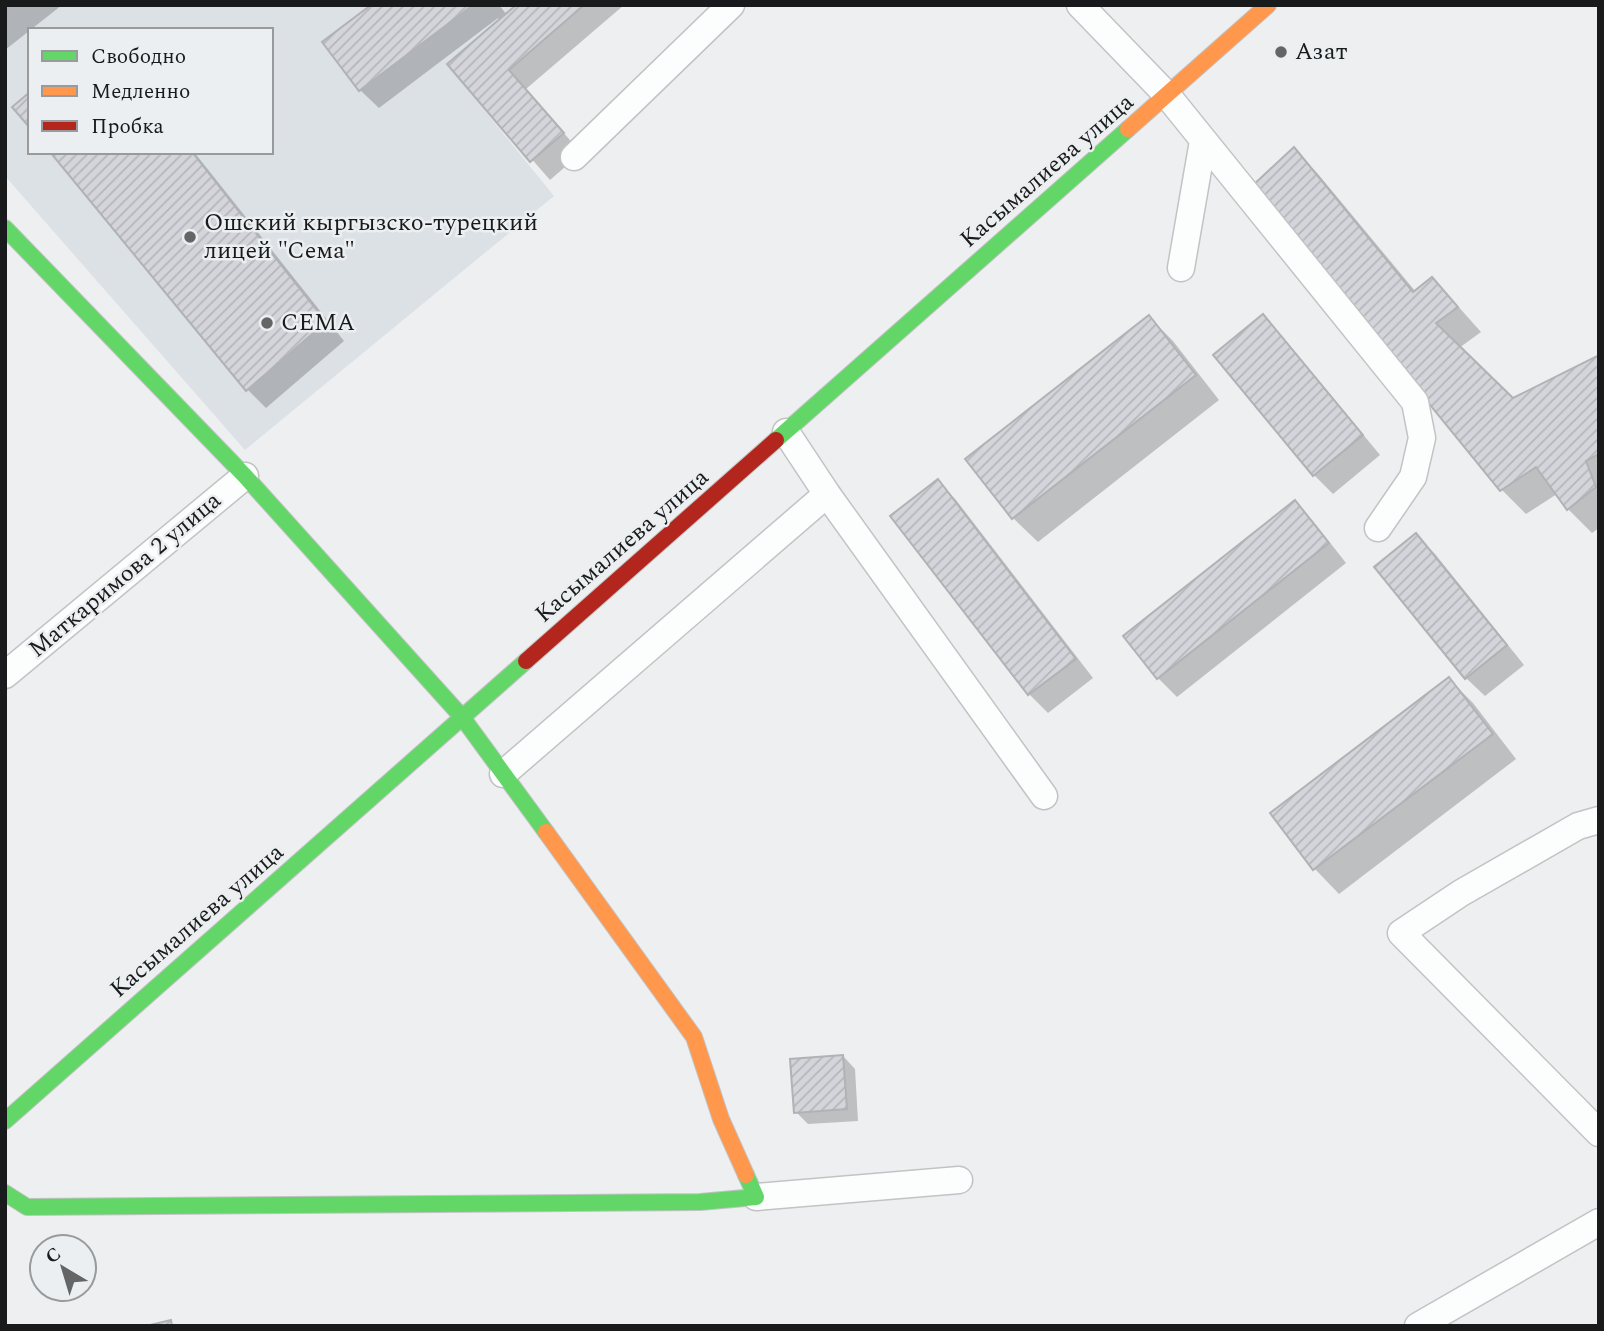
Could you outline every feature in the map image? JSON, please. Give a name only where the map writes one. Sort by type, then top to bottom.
[{"type":"street","points":[[574,158],[731,5]]},
{"type":"street","points":[[1080,5],[1167,95],[1415,402],[1422,438],[1413,477],[1378,527]]},
{"type":"street","name":"Касымалиева улица","points":[[5,1121],[1268,5]]},
{"type":"street","points":[[1181,268],[1203,141]]},
{"type":"street","points":[[5,228],[245,476],[462,717],[694,1037],[721,1119],[756,1197]]},
{"type":"street","points":[[786,432],[827,494],[1044,796]]},
{"type":"street","name":"Маткаримова 2 улица","points":[[5,674],[245,476]]},
{"type":"street","points":[[503,774],[827,494]]},
{"type":"street","points":[[1599,820],[1578,826],[1484,879],[1401,933],[1599,1133]]},
{"type":"street","points":[[5,1192],[27,1207],[700,1202],[959,1180]]},
{"type":"street","points":[[1418,1326],[1599,1222]]},
{"type":"shaded area","name":"СЕМА","points":[[5,5],[514,5],[447,64],[554,196],[245,450],[5,176]]},
{"type":"building","points":[[371,5],[473,5],[359,91],[322,42]]},
{"type":"building","points":[[516,5],[584,5],[509,70],[564,133],[530,162],[447,64]]},
{"type":"building","points":[[28,94],[28,126],[12,107]]},
{"type":"building","points":[[1294,147],[1413,292],[1432,277],[1458,307],[1436,323],[1513,398],[1599,355],[1599,454],[1586,461],[1596,487],[1567,510],[1536,467],[1500,491],[1252,186]]},
{"type":"building","name":"Ошский кыргызско-турецкий лицей \"Сема\"","points":[[52,154],[194,154],[326,322],[246,391]]},
{"type":"building","points":[[1263,314],[1363,435],[1313,476],[1213,355]]},
{"type":"building","points":[[1149,315],[1196,375],[1012,519],[965,459]]},
{"type":"building","points":[[938,479],[1076,659],[1028,695],[890,516]]},
{"type":"building","points":[[1295,500],[1329,543],[1157,679],[1123,636]]},
{"type":"building","points":[[1416,533],[1507,645],[1465,679],[1374,567]]},
{"type":"building","points":[[1449,677],[1493,734],[1313,870],[1270,813]]},
{"type":"building","points":[[843,1055],[847,1109],[794,1113],[790,1059]]},
{"type":"building","points":[[171,1320],[172,1326],[146,1326]]},
{"type":"traffic: fast","points":[[776,440],[1128,129]]},
{"type":"traffic: fast","points":[[5,228],[245,476],[462,717],[546,832]]},
{"type":"traffic: fast","points":[[5,1121],[526,661]]},
{"type":"traffic: fast","points":[[5,1193],[27,1207],[700,1202],[756,1197],[746,1175]]},
{"type":"traffic: slow","points":[[1128,129],[1268,5]]},
{"type":"traffic: slow","points":[[546,832],[694,1037],[721,1119],[746,1175]]},
{"type":"traffic: jam","points":[[526,661],[776,440]]},
{"type":"place","name":"Азат","points":[[1281,52]]},
{"type":"place","name":"Ошский кыргызско-турецкий лицей \"Сема\"","points":[[190,237]]},
{"type":"place","name":"СЕМА","points":[[267,323]]}]
